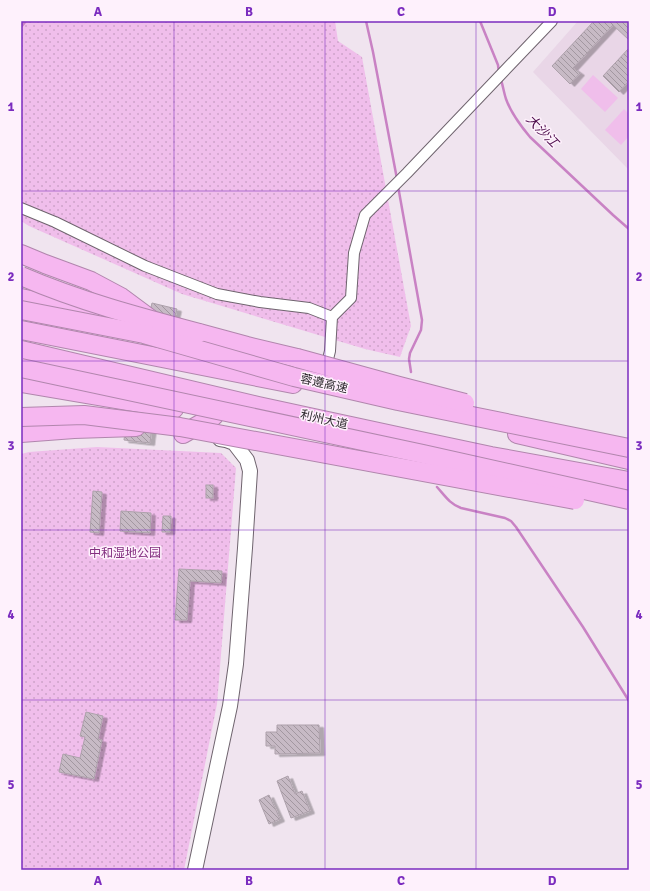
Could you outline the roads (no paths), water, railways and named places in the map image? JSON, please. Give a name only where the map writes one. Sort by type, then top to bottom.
[{"type":"highway","points":[[21,254],[91,281],[121,297],[162,328]]},
{"type":"highway","points":[[21,276],[74,297],[143,318],[548,424],[608,444]]},
{"type":"highway","points":[[21,298],[162,328],[296,384]]},
{"type":"highway","name":"蓉遵高速","points":[[21,310],[144,334],[294,377],[398,401],[629,448]]},
{"type":"highway","points":[[21,330],[296,384],[629,460]]},
{"type":"highway","name":"利州大道","points":[[21,350],[258,406],[491,456],[629,481]]},
{"type":"highway","points":[[21,368],[317,431],[629,500]]},
{"type":"highway","points":[[21,383],[214,416]]},
{"type":"highway","points":[[183,434],[214,416],[258,406]]},
{"type":"highway","points":[[21,417],[84,415],[180,426],[620,508],[629,508]]},
{"type":"highway","points":[[21,433],[74,429],[137,427]]},
{"type":"main road","points":[[137,427],[226,440],[234,443],[247,460],[250,471],[236,664],[230,706],[195,870]]},
{"type":"street","points":[[320,390],[330,351],[332,317],[351,298],[354,253],[365,215],[552,21]]},
{"type":"street","points":[[21,208],[55,222],[145,266],[217,294],[260,302],[309,308],[332,317]]},
{"type":"waterway","points":[[21,27],[26,21]]},
{"type":"waterway","points":[[366,21],[397,179]]},
{"type":"waterway","name":"大沙江","points":[[480,21],[498,65],[499,73]]},
{"type":"waterway","name":"大沙江","points":[[501,80],[510,109],[530,137],[629,229]]},
{"type":"waterway","points":[[398,186],[422,320],[421,330],[410,353],[409,359],[411,372]]},
{"type":"waterway","points":[[437,487],[448,499],[461,508],[505,518],[511,521],[583,627],[629,701]]},
{"type":"park label","name":"中和湿地公园","points":[[125,553]]}]
